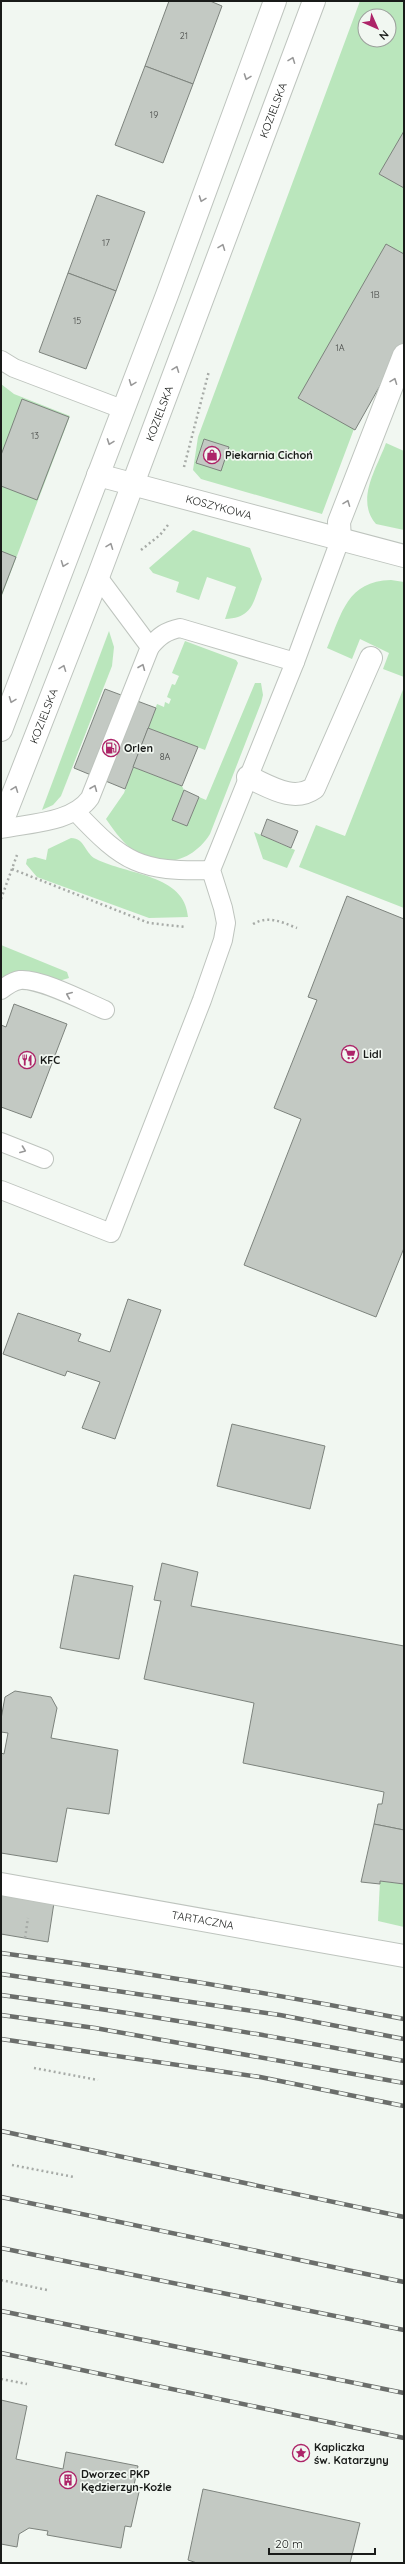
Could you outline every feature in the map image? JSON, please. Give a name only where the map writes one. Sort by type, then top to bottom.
[{"type":"main road","points":[[1,730],[275,1]]},
{"type":"main road","name":"KOZIELSKA","points":[[1,825],[98,577],[314,1]]},
{"type":"main road","points":[[340,540],[339,522],[404,355]]},
{"type":"main road","name":"KOSZYKOWA","points":[[98,475],[178,498],[404,556]]},
{"type":"main road","points":[[248,777],[289,794],[300,794],[314,788],[319,782],[371,658]]},
{"type":"main road","name":"TARTACZNA","points":[[1,1884],[404,1956]]},
{"type":"lane","points":[[1,360],[14,368],[122,409]]},
{"type":"lane","points":[[1,1190],[111,1233],[202,1000],[223,940],[226,923],[223,908],[210,870],[295,662],[340,540]]},
{"type":"lane","points":[[98,577],[150,647]]},
{"type":"lane","points":[[1,829],[35,823],[76,812],[84,807],[90,798],[150,647],[159,636],[170,630],[180,628],[295,662]]},
{"type":"lane","points":[[76,812],[114,850],[144,866],[174,870],[210,870]]},
{"type":"lane","points":[[1,990],[11,983],[27,981],[62,992],[105,1010]]},
{"type":"lane","points":[[1,1142],[44,1159]]},
{"type":"path","points":[[12,869],[150,923],[186,927]]},
{"type":"path","points":[[251,925],[261,920],[271,918],[297,928]]},
{"type":"path","points":[[25,1938],[27,1927]]},
{"type":"path","points":[[34,2068],[98,2080]]},
{"type":"path","points":[[12,2165],[74,2177]]},
{"type":"path","points":[[1,2280],[48,2290]]},
{"type":"path","points":[[1,2379],[27,2384]]},
{"type":"green space","points":[[360,1],[404,1],[404,296],[322,514],[201,479],[193,470],[198,437],[357,9],[357,48],[397,48],[397,8],[357,8]]},
{"type":"green space","points":[[1,384],[14,394],[70,416],[1,598]]},
{"type":"green space","points":[[386,443],[404,451],[404,530],[376,524],[370,515],[367,505],[373,473]]},
{"type":"green space","points":[[193,530],[250,548],[262,579],[254,601],[247,612],[235,618],[225,619],[236,587],[207,577],[199,600],[176,592],[179,582],[153,573],[149,568]]},
{"type":"green space","points":[[391,580],[404,582],[404,677],[383,669],[389,653],[360,639],[352,659],[327,648],[342,611],[355,593],[365,586],[376,582]]},
{"type":"green space","points":[[109,631],[114,647],[112,666],[61,796],[53,805],[42,810]]},
{"type":"green space","points":[[185,641],[236,660],[238,663],[205,750],[148,728],[157,704],[164,707],[165,702],[169,704],[171,699],[167,697],[172,684],[175,685],[179,676],[172,673]]},
{"type":"green space","points":[[255,683],[261,683],[263,695],[261,703],[210,834],[203,844],[194,852],[184,857],[162,861],[151,860],[130,848],[120,838],[106,819],[124,793],[133,767],[182,786],[184,790],[187,825],[199,797],[206,800]]},
{"type":"green space","points":[[404,687],[404,908],[299,867],[316,825],[345,836]]},
{"type":"green space","points":[[254,832],[295,850],[287,868],[263,859]]},
{"type":"green space","points":[[71,838],[82,843],[89,854],[96,859],[166,884],[177,892],[184,903],[188,917],[149,918],[37,877],[26,864],[27,859],[35,857],[46,860],[48,849]]},
{"type":"green space","points":[[1,945],[67,972],[69,978],[59,981],[23,971],[1,979]]},
{"type":"green space","points":[[380,1881],[404,1884],[404,1927],[378,1921]]},
{"type":"building","points":[[169,1],[210,1],[222,6],[193,84],[145,66]]},
{"type":"building","points":[[145,66],[193,84],[163,163],[115,145]]},
{"type":"building","points":[[404,131],[404,188],[379,174]]},
{"type":"building","points":[[97,195],[145,212],[116,291],[68,273]]},
{"type":"building","points":[[386,244],[404,254],[404,343],[355,430],[298,398]]},
{"type":"building","points":[[68,273],[116,291],[86,369],[39,352]]},
{"type":"building","points":[[22,399],[69,417],[37,500],[1,486],[1,455]]},
{"type":"building","name":"Piekarnia Cichoń","points":[[204,439],[229,447],[221,471],[196,463]]},
{"type":"building","points":[[1,551],[16,557],[1,596]]},
{"type":"building","name":"Orlen","points":[[105,689],[156,708],[125,789],[74,768]]},
{"type":"building","points":[[148,728],[198,747],[182,786],[133,767]]},
{"type":"building","points":[[184,790],[199,797],[187,826],[172,820]]},
{"type":"building","points":[[267,819],[298,831],[291,848],[261,835]]},
{"type":"building","name":"Lidl","points":[[347,896],[404,919],[404,1248],[376,1317],[244,1265],[301,1119],[274,1108],[317,1000],[308,997]]},
{"type":"building","name":"KFC","points":[[14,1004],[67,1024],[31,1118],[1,1107],[1,1025],[6,1027]]},
{"type":"building","points":[[128,1299],[161,1310],[115,1439],[82,1428],[100,1382],[67,1371],[65,1376],[3,1354],[18,1313],[81,1334],[78,1341],[110,1352]]},
{"type":"building","points":[[232,1424],[325,1446],[310,1509],[217,1486]]},
{"type":"building","points":[[162,1563],[198,1572],[191,1606],[404,1646],[404,1830],[374,1824],[378,1804],[382,1804],[384,1792],[243,1763],[254,1703],[144,1679],[161,1601],[154,1600]]},
{"type":"building","points":[[74,1575],[133,1586],[119,1659],[60,1648]]},
{"type":"building","points":[[15,1691],[51,1697],[57,1708],[51,1738],[118,1750],[109,1814],[67,1808],[57,1862],[1,1853],[1,1753],[4,1754],[8,1733],[1,1732],[1,1719],[5,1697]]},
{"type":"building","points":[[374,1824],[404,1830],[404,1884],[380,1881],[380,1884],[361,1882]]},
{"type":"building","points":[[1,1888],[55,1896],[48,1942],[1,1934]]},
{"type":"building","name":"Dworzec PKP Kędzierzyn-Koźle","points":[[1,2400],[27,2406],[16,2459],[63,2469],[66,2452],[138,2466],[133,2490],[139,2492],[131,2527],[125,2526],[121,2548],[47,2535],[48,2531],[29,2528],[19,2534],[17,2547],[1,2544]]},
{"type":"building","points":[[203,2489],[360,2523],[350,2563],[197,2563],[188,2560]]},
{"type":"railway","points":[[1,1953],[203,1983],[404,2019]]},
{"type":"railway","points":[[1,1974],[280,2015],[404,2039]]},
{"type":"railway","points":[[1,1995],[203,2025],[404,2061]]},
{"type":"railway","points":[[1,2015],[95,2028],[404,2083]]},
{"type":"railway","points":[[1,2039],[260,2077],[404,2106]]},
{"type":"railway","points":[[1,2131],[404,2217]]},
{"type":"railway","points":[[1,2197],[404,2282]]},
{"type":"railway","points":[[1,2248],[404,2330]]},
{"type":"railway","points":[[1,2311],[404,2393]]},
{"type":"railway","points":[[1,2353],[404,2438]]},
{"type":"place","name":"Piekarnia Cichoń","points":[[212,455]]},
{"type":"place","name":"Orlen","points":[[111,748]]},
{"type":"place","name":"Lidl","points":[[350,1054]]},
{"type":"place","name":"KFC","points":[[27,1060]]},
{"type":"place","name":"Kapliczka św. Katarzyny","points":[[301,2453]]},
{"type":"place","name":"Dworzec PKP Kędzierzyn-Koźle","points":[[68,2480]]}]
